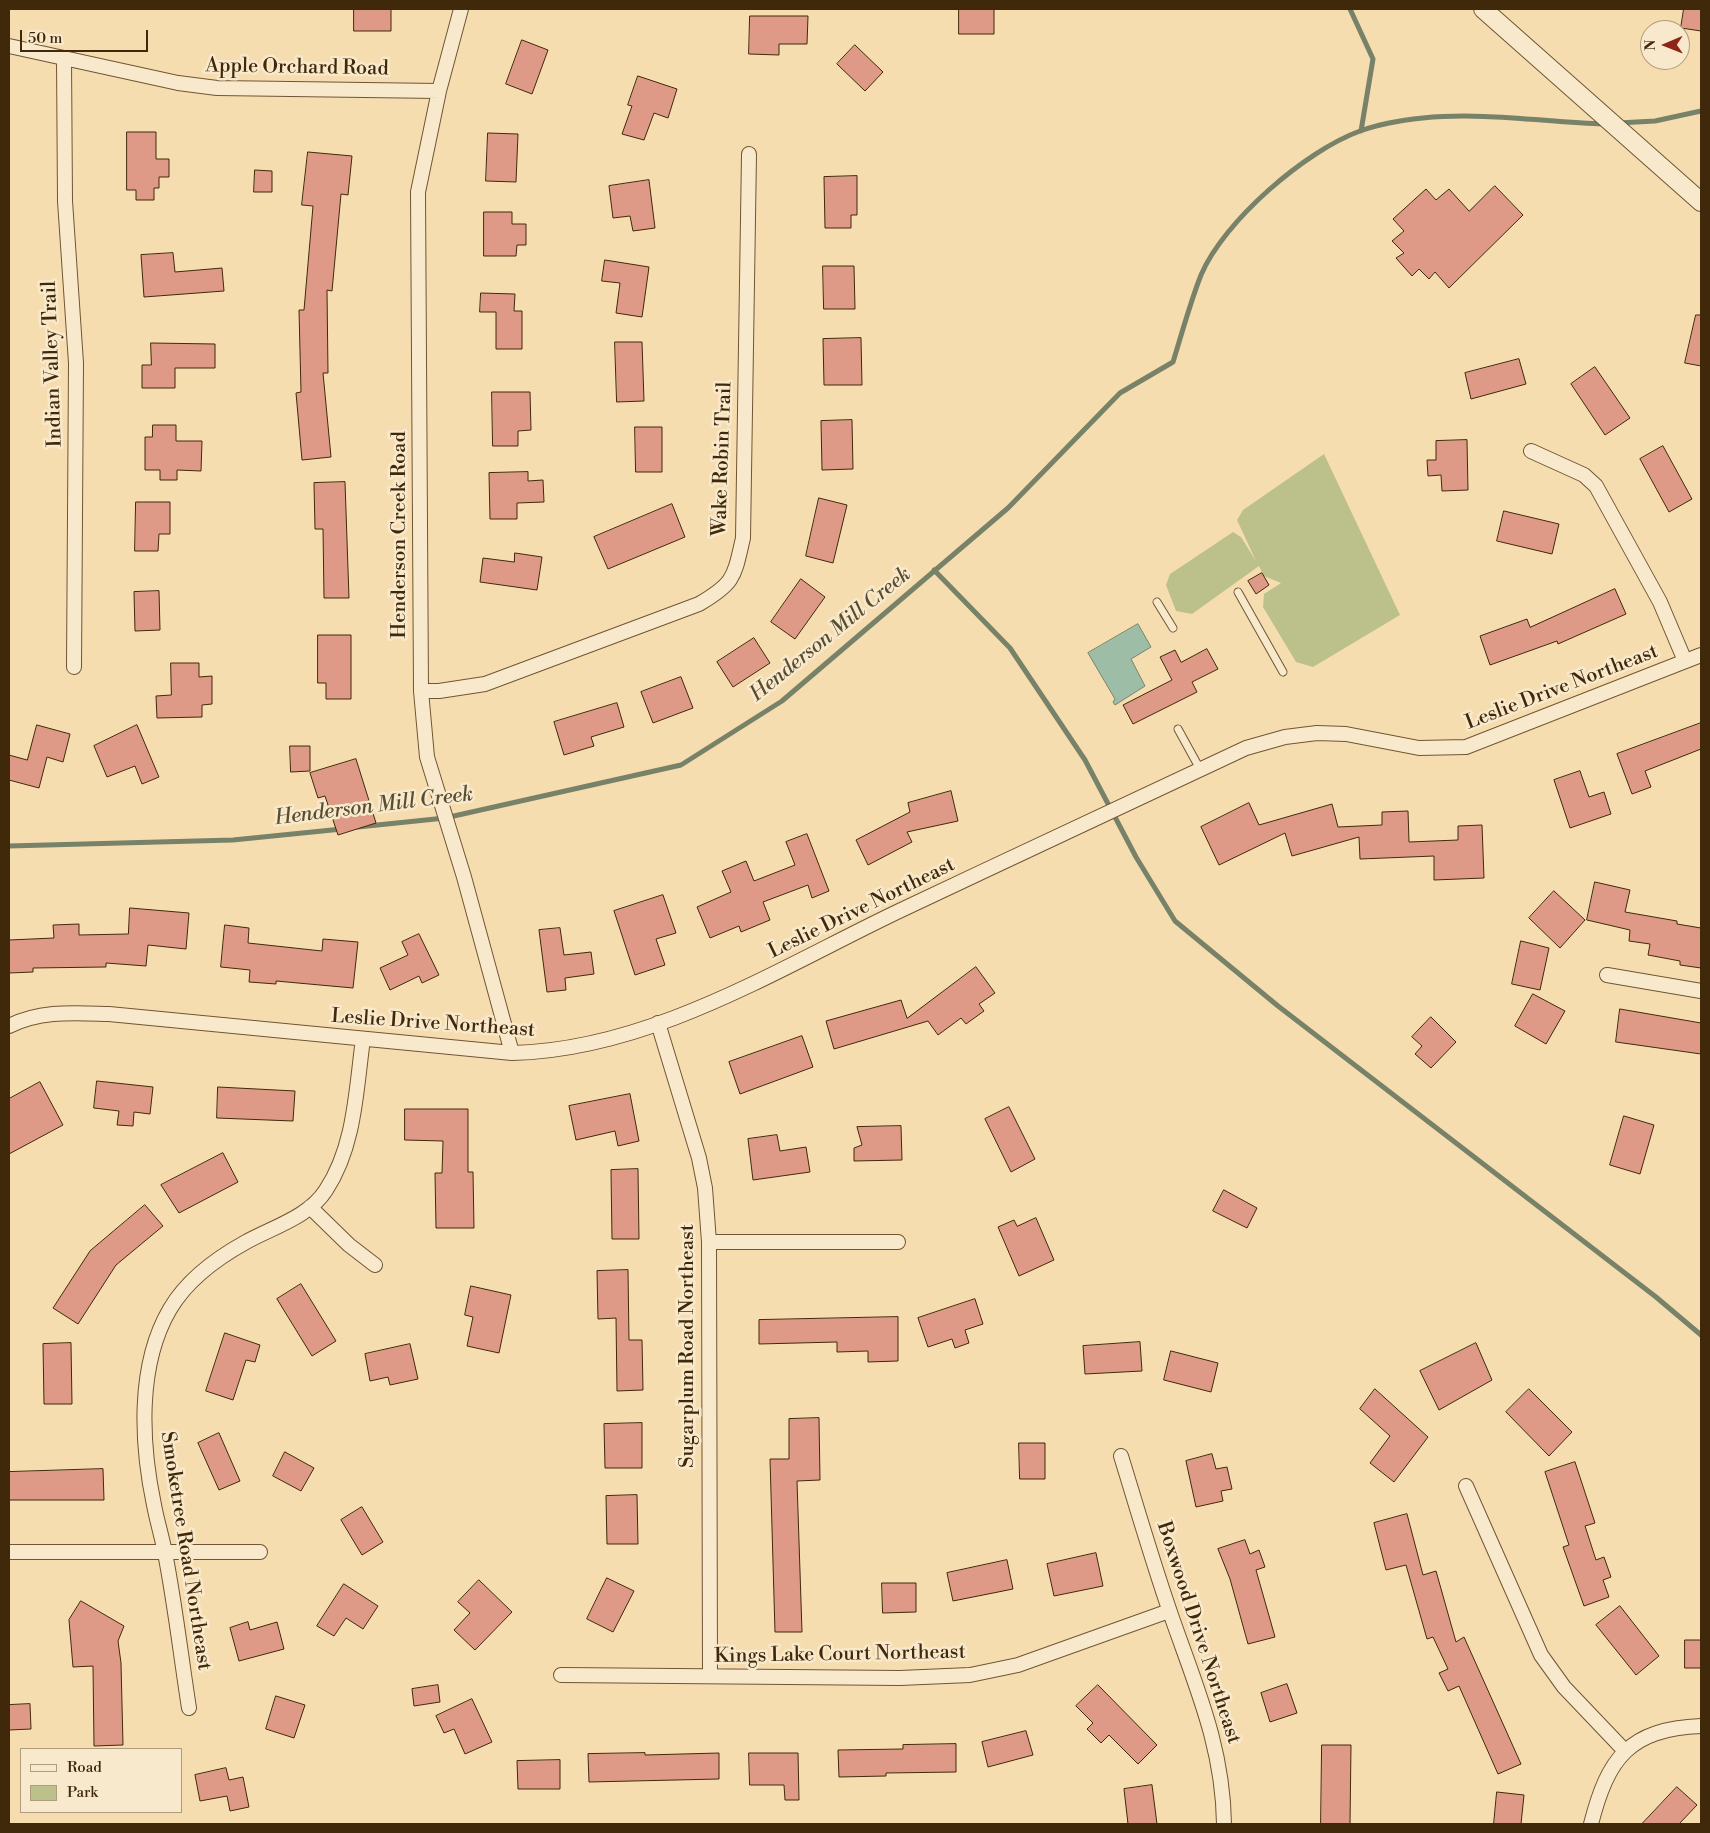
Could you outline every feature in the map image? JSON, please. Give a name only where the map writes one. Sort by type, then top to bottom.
[{"type":"street","name":"Henderson Creek Road","points":[[461,9],[439,91],[418,192],[421,691],[427,757],[464,877],[512,1053]]},
{"type":"street","points":[[1483,9],[1701,202]]},
{"type":"street","name":"Apple Orchard Road","points":[[9,46],[64,60],[178,83],[217,88],[439,91]]},
{"type":"street","name":"Indian Valley Trail","points":[[64,60],[65,202],[76,363],[74,667]]},
{"type":"street","name":"Wake Robin Trail","points":[[421,691],[439,691],[484,684],[699,604],[722,591],[734,576],[743,538],[749,154]]},
{"type":"street","points":[[1531,451],[1584,475],[1596,486],[1660,602],[1685,661]]},
{"type":"street","name":"Leslie Drive Northeast","points":[[9,1026],[20,1020],[51,1012],[109,1014],[512,1053],[545,1052],[585,1045],[658,1023],[757,983],[894,913],[1246,748],[1285,736],[1317,733],[1346,734],[1419,748],[1466,747],[1701,655]]},
{"type":"street","points":[[1606,976],[1701,991]]},
{"type":"street","name":"Sugarplum Road Northeast","points":[[658,1023],[699,1158],[705,1188],[709,1242],[710,1676]]},
{"type":"street","name":"Smoketree Road Northeast","points":[[189,1708],[165,1553],[146,1456],[146,1392],[153,1351],[160,1329],[182,1291],[196,1277],[246,1242],[310,1207],[325,1192],[340,1166],[347,1147],[363,1039]]},
{"type":"street","points":[[310,1207],[349,1245],[375,1265]]},
{"type":"street","points":[[709,1242],[898,1242]]},
{"type":"street","name":"Boxwood Drive Northeast","points":[[1121,1456],[1169,1611],[1210,1725],[1224,1792],[1224,1824]]},
{"type":"street","points":[[1466,1486],[1541,1655],[1564,1687],[1624,1750]]},
{"type":"street","points":[[9,1552],[260,1552]]},
{"type":"street","name":"Kings Lake Court Northeast","points":[[561,1675],[900,1678],[970,1674],[1018,1665],[1169,1611]]},
{"type":"street","points":[[1591,1824],[1612,1765],[1624,1750],[1648,1735],[1680,1727],[1701,1726]]},
{"type":"lane","points":[[1238,592],[1282,672]]},
{"type":"lane","points":[[1157,602],[1173,628]]},
{"type":"lane","points":[[1178,729],[1200,770]]},
{"type":"green space","points":[[1324,454],[1400,615],[1313,667],[1296,662],[1263,607],[1264,594],[1281,583],[1264,576],[1259,566],[1192,614],[1176,611],[1166,585],[1170,574],[1233,532],[1241,537],[1256,561],[1237,520],[1243,510]]},
{"type":"shaded area","points":[[1138,624],[1151,647],[1131,659],[1145,686],[1115,705],[1113,702],[1115,699],[1088,653]]},
{"type":"building","points":[[354,9],[391,9],[391,31],[354,31]]},
{"type":"building","points":[[959,9],[994,9],[994,34],[959,34]]},
{"type":"building","points":[[1684,9],[1701,9],[1701,31],[1690,29],[1690,20],[1682,20]]},
{"type":"building","points":[[750,16],[808,16],[807,44],[779,44],[779,55],[749,54]]},
{"type":"building","points":[[522,40],[548,50],[532,94],[506,84]]},
{"type":"building","points":[[855,45],[883,72],[865,91],[837,64]]},
{"type":"building","points":[[638,76],[677,89],[668,118],[654,113],[644,140],[622,134],[632,106],[628,105]]},
{"type":"building","points":[[127,132],[156,132],[156,159],[169,159],[169,177],[159,177],[159,188],[154,188],[154,200],[136,200],[136,190],[127,190]]},
{"type":"building","points":[[488,133],[518,134],[516,182],[486,181]]},
{"type":"building","points":[[308,152],[352,156],[348,195],[341,194],[332,291],[327,290],[328,373],[323,373],[331,457],[302,460],[296,393],[301,392],[299,310],[304,310],[313,206],[302,205]]},
{"type":"building","points":[[255,170],[272,171],[272,192],[254,192]]},
{"type":"building","points":[[857,176],[857,215],[851,215],[851,228],[825,228],[824,177]]},
{"type":"building","points":[[649,180],[655,228],[633,231],[630,216],[613,218],[609,186]]},
{"type":"building","points":[[1495,186],[1523,215],[1449,288],[1435,272],[1429,279],[1419,269],[1412,276],[1396,258],[1404,253],[1392,241],[1404,231],[1393,219],[1426,189],[1436,200],[1449,189],[1469,211]]},
{"type":"building","points":[[484,212],[512,212],[512,224],[526,224],[526,245],[517,245],[516,256],[484,256]]},
{"type":"building","points":[[173,253],[175,272],[222,268],[224,291],[144,297],[141,255]]},
{"type":"building","points":[[605,260],[649,267],[642,317],[616,313],[620,283],[602,281]]},
{"type":"building","points":[[823,266],[854,266],[855,309],[824,309]]},
{"type":"building","points":[[481,293],[515,294],[514,311],[522,311],[522,349],[496,349],[496,312],[480,312]]},
{"type":"building","points":[[1696,315],[1701,315],[1701,366],[1685,363]]},
{"type":"building","points":[[861,338],[862,385],[824,385],[823,339]]},
{"type":"building","points":[[615,342],[642,342],[644,401],[617,402]]},
{"type":"building","points":[[151,343],[215,344],[215,368],[175,368],[175,388],[142,388],[142,365],[151,365]]},
{"type":"building","points":[[1519,359],[1526,384],[1471,399],[1465,373]]},
{"type":"building","points":[[1595,367],[1630,418],[1605,435],[1571,384]]},
{"type":"building","points":[[492,392],[530,392],[531,430],[518,431],[518,446],[493,446]]},
{"type":"building","points":[[852,420],[853,469],[822,470],[821,421]]},
{"type":"building","points":[[153,425],[176,425],[176,441],[202,441],[201,471],[177,470],[177,480],[160,480],[160,470],[145,470],[145,437],[152,437]]},
{"type":"building","points":[[635,427],[662,427],[662,472],[636,472]]},
{"type":"building","points":[[1467,440],[1468,490],[1442,491],[1441,475],[1428,476],[1427,460],[1436,460],[1436,441]]},
{"type":"building","points":[[1663,446],[1692,499],[1669,512],[1640,459]]},
{"type":"building","points":[[528,472],[528,481],[543,480],[544,502],[517,503],[517,519],[490,519],[489,473]]},
{"type":"building","points":[[345,482],[349,598],[324,598],[323,529],[315,529],[314,483]]},
{"type":"building","points":[[819,498],[847,505],[833,563],[806,556]]},
{"type":"building","points":[[136,502],[170,502],[170,534],[159,534],[158,551],[135,551]]},
{"type":"building","points":[[672,504],[685,537],[608,569],[594,537]]},
{"type":"building","points":[[1504,511],[1559,524],[1552,554],[1497,541]]},
{"type":"building","points":[[515,553],[542,557],[537,590],[480,582],[483,558],[514,562]]},
{"type":"building","points":[[1262,573],[1269,585],[1256,594],[1248,581]]},
{"type":"building","points":[[801,579],[825,597],[795,639],[771,622]]},
{"type":"building","points":[[1615,589],[1626,614],[1558,644],[1557,641],[1490,665],[1480,636],[1527,619],[1530,627]]},
{"type":"building","points":[[159,591],[160,630],[135,631],[134,592]]},
{"type":"building","points":[[318,635],[351,635],[351,699],[326,699],[326,683],[318,683]]},
{"type":"building","points":[[754,638],[770,663],[733,687],[717,662]]},
{"type":"building","points":[[1207,649],[1218,669],[1192,682],[1197,692],[1133,724],[1123,705],[1172,680],[1160,657],[1175,650],[1181,662]]},
{"type":"building","points":[[171,663],[199,663],[199,677],[212,676],[212,704],[202,705],[202,717],[157,718],[156,696],[171,695]]},
{"type":"building","points":[[681,677],[693,708],[653,723],[641,692]]},
{"type":"building","points":[[617,703],[624,727],[591,737],[594,746],[564,755],[554,722]]},
{"type":"building","points":[[1701,723],[1701,749],[1645,771],[1651,787],[1632,794],[1617,754]]},
{"type":"building","points":[[37,725],[70,734],[63,762],[47,757],[39,788],[9,780],[9,755],[27,760]]},
{"type":"building","points":[[137,725],[159,777],[142,784],[135,766],[107,777],[94,746]]},
{"type":"building","points":[[290,746],[310,746],[310,771],[291,772]]},
{"type":"building","points":[[356,759],[376,823],[338,835],[325,796],[318,798],[310,773]]},
{"type":"building","points":[[1580,771],[1589,797],[1604,792],[1611,814],[1570,828],[1554,780]]},
{"type":"building","points":[[951,791],[958,821],[907,832],[912,842],[868,865],[856,840],[910,812],[908,803]]},
{"type":"building","points":[[1249,803],[1259,825],[1332,804],[1338,827],[1382,825],[1382,812],[1408,811],[1409,842],[1458,840],[1458,826],[1482,825],[1484,878],[1434,880],[1434,856],[1360,859],[1359,837],[1292,856],[1285,833],[1219,865],[1201,827]]},
{"type":"building","points":[[807,834],[829,891],[812,898],[808,885],[763,902],[770,920],[741,932],[739,926],[710,938],[697,907],[731,892],[722,871],[746,861],[754,881],[795,865],[786,842]]},
{"type":"building","points":[[1595,882],[1630,890],[1625,912],[1677,921],[1677,924],[1701,928],[1701,968],[1680,965],[1680,961],[1648,955],[1650,944],[1629,941],[1630,930],[1587,920]]},
{"type":"building","points":[[1554,891],[1585,920],[1560,948],[1529,918]]},
{"type":"building","points":[[663,895],[676,933],[656,939],[665,965],[635,975],[614,911]]},
{"type":"building","points":[[130,908],[189,913],[186,949],[148,945],[146,966],[106,963],[106,967],[33,968],[33,972],[9,973],[9,940],[54,938],[53,925],[79,924],[79,935],[128,934]]},
{"type":"building","points":[[225,925],[249,928],[248,943],[322,951],[323,939],[358,942],[353,988],[276,981],[276,984],[249,982],[250,970],[221,967]]},
{"type":"building","points":[[560,928],[564,955],[591,952],[594,974],[565,978],[566,990],[547,992],[539,930]]},
{"type":"building","points":[[419,934],[439,975],[422,983],[419,976],[390,990],[380,968],[408,955],[402,942]]},
{"type":"building","points":[[1521,941],[1549,948],[1540,990],[1512,984]]},
{"type":"building","points":[[976,967],[995,993],[979,1004],[984,1011],[966,1024],[961,1018],[938,1035],[928,1021],[834,1049],[826,1021],[901,1000],[907,1018]]},
{"type":"building","points":[[1533,994],[1565,1011],[1546,1044],[1515,1026]]},
{"type":"building","points":[[1620,1009],[1701,1023],[1701,1054],[1616,1042]]},
{"type":"building","points":[[1431,1017],[1456,1042],[1431,1068],[1415,1054],[1422,1046],[1412,1037]]},
{"type":"building","points":[[802,1036],[813,1067],[740,1094],[729,1062]]},
{"type":"building","points":[[97,1081],[153,1087],[150,1114],[134,1112],[133,1126],[117,1125],[119,1111],[94,1108]]},
{"type":"building","points":[[40,1082],[63,1125],[9,1154],[9,1099]]},
{"type":"building","points":[[218,1087],[295,1091],[293,1121],[217,1118]]},
{"type":"building","points":[[630,1094],[639,1141],[618,1146],[615,1131],[576,1140],[569,1106]]},
{"type":"building","points":[[1009,1107],[1035,1159],[1011,1172],[985,1119]]},
{"type":"building","points":[[405,1109],[468,1109],[468,1172],[473,1172],[474,1228],[436,1228],[435,1173],[442,1173],[443,1141],[405,1140]]},
{"type":"building","points":[[1624,1116],[1654,1125],[1640,1174],[1610,1165]]},
{"type":"building","points":[[901,1126],[902,1160],[854,1161],[854,1148],[862,1145],[857,1127]]},
{"type":"building","points":[[777,1135],[780,1151],[806,1147],[810,1172],[753,1180],[748,1139]]},
{"type":"building","points":[[223,1153],[238,1182],[179,1213],[161,1185]]},
{"type":"building","points":[[638,1169],[639,1239],[612,1239],[611,1170]]},
{"type":"building","points":[[1224,1190],[1257,1208],[1247,1228],[1213,1211]]},
{"type":"building","points":[[145,1205],[163,1226],[116,1265],[78,1324],[53,1308],[90,1251]]},
{"type":"building","points":[[1036,1218],[1054,1260],[1019,1276],[998,1227],[1014,1220],[1017,1226]]},
{"type":"building","points":[[628,1270],[629,1340],[642,1340],[643,1390],[617,1391],[616,1318],[598,1319],[597,1271]]},
{"type":"building","points":[[301,1284],[336,1341],[312,1356],[277,1299]]},
{"type":"building","points":[[471,1286],[511,1295],[499,1353],[467,1346],[473,1317],[465,1315]]},
{"type":"building","points":[[975,1299],[983,1324],[965,1330],[969,1343],[955,1348],[952,1339],[928,1347],[918,1318]]},
{"type":"building","points":[[898,1317],[898,1361],[868,1362],[868,1351],[837,1352],[837,1342],[759,1344],[759,1320]]},
{"type":"building","points":[[225,1333],[260,1345],[255,1362],[246,1360],[233,1400],[206,1391]]},
{"type":"building","points":[[1140,1342],[1142,1371],[1085,1374],[1083,1346]]},
{"type":"building","points":[[71,1343],[72,1404],[44,1404],[43,1344]]},
{"type":"building","points":[[1476,1343],[1492,1380],[1439,1410],[1420,1371]]},
{"type":"building","points":[[410,1344],[418,1379],[390,1385],[388,1377],[370,1381],[365,1354]]},
{"type":"building","points":[[1171,1351],[1218,1363],[1211,1392],[1164,1380]]},
{"type":"building","points":[[1375,1389],[1428,1437],[1394,1482],[1370,1463],[1390,1436],[1360,1409]]},
{"type":"building","points":[[1529,1389],[1572,1432],[1549,1456],[1506,1412]]},
{"type":"building","points":[[819,1418],[820,1480],[797,1481],[802,1632],[775,1632],[770,1459],[789,1459],[789,1419]]},
{"type":"building","points":[[642,1423],[642,1468],[605,1468],[604,1424]]},
{"type":"building","points":[[219,1433],[240,1481],[219,1490],[198,1443]]},
{"type":"building","points":[[1019,1443],[1045,1443],[1045,1479],[1020,1479]]},
{"type":"building","points":[[285,1452],[314,1468],[301,1491],[273,1476]]},
{"type":"building","points":[[1212,1454],[1216,1469],[1227,1467],[1232,1489],[1221,1491],[1223,1501],[1196,1507],[1186,1461]]},
{"type":"building","points":[[1575,1462],[1595,1523],[1585,1526],[1596,1560],[1604,1557],[1611,1577],[1603,1580],[1609,1597],[1584,1606],[1563,1547],[1569,1545],[1545,1472]]},
{"type":"building","points":[[103,1469],[104,1500],[9,1500],[9,1472]]},
{"type":"building","points":[[637,1495],[638,1544],[607,1544],[606,1496]]},
{"type":"building","points":[[362,1507],[383,1542],[362,1555],[341,1520]]},
{"type":"building","points":[[1407,1514],[1423,1575],[1436,1571],[1456,1642],[1464,1637],[1521,1764],[1498,1774],[1459,1686],[1448,1691],[1439,1673],[1448,1669],[1433,1637],[1427,1639],[1406,1565],[1386,1570],[1374,1523]]},
{"type":"building","points":[[1245,1540],[1250,1554],[1259,1550],[1265,1567],[1256,1570],[1275,1637],[1248,1644],[1230,1579],[1218,1549]]},
{"type":"building","points":[[1096,1553],[1103,1586],[1054,1596],[1047,1564]]},
{"type":"building","points":[[1007,1560],[1013,1589],[953,1601],[947,1573]]},
{"type":"building","points":[[607,1578],[634,1591],[613,1632],[587,1619]]},
{"type":"building","points":[[479,1580],[512,1612],[475,1650],[454,1630],[470,1613],[458,1602]]},
{"type":"building","points":[[882,1583],[916,1583],[916,1612],[883,1613]]},
{"type":"building","points":[[344,1584],[378,1606],[363,1629],[346,1618],[334,1636],[317,1626]]},
{"type":"building","points":[[81,1601],[124,1626],[118,1641],[121,1663],[123,1745],[94,1746],[93,1666],[73,1667],[69,1620]]},
{"type":"building","points":[[1620,1606],[1659,1656],[1636,1675],[1596,1625]]},
{"type":"building","points":[[248,1622],[250,1630],[277,1622],[284,1649],[239,1661],[230,1628]]},
{"type":"building","points":[[1685,1640],[1701,1640],[1701,1668],[1685,1668]]},
{"type":"building","points":[[1287,1684],[1297,1713],[1270,1722],[1261,1693]]},
{"type":"building","points":[[438,1685],[440,1702],[414,1706],[412,1689]]},
{"type":"building","points":[[1098,1685],[1157,1745],[1138,1764],[1109,1735],[1101,1743],[1087,1729],[1093,1723],[1076,1706]]},
{"type":"building","points":[[276,1696],[305,1705],[294,1738],[266,1729]]},
{"type":"building","points":[[472,1699],[492,1742],[465,1754],[454,1729],[444,1733],[436,1716]]},
{"type":"building","points":[[30,1704],[31,1729],[9,1730],[9,1705]]},
{"type":"building","points":[[1026,1731],[1033,1755],[988,1767],[982,1742]]},
{"type":"building","points":[[956,1744],[956,1772],[886,1773],[886,1776],[839,1777],[838,1750],[903,1749],[903,1745]]},
{"type":"building","points":[[1322,1745],[1351,1745],[1350,1824],[1321,1824]]},
{"type":"building","points":[[645,1753],[645,1755],[719,1753],[719,1779],[589,1782],[588,1754]]},
{"type":"building","points":[[749,1753],[798,1753],[799,1800],[785,1800],[784,1785],[750,1785]]},
{"type":"building","points":[[560,1760],[560,1789],[518,1789],[517,1761]]},
{"type":"building","points":[[226,1768],[229,1780],[243,1777],[249,1807],[230,1811],[227,1796],[200,1801],[195,1775]]},
{"type":"building","points":[[1152,1785],[1157,1824],[1128,1824],[1124,1789]]},
{"type":"building","points":[[1677,1787],[1697,1805],[1679,1824],[1642,1824]]},
{"type":"building","points":[[1497,1792],[1524,1795],[1521,1824],[1494,1824]]},
{"type":"waterway","name":"Henderson Mill Creek","points":[[1350,9],[1373,59],[1361,131]]},
{"type":"waterway","points":[[1618,123],[1655,121],[1701,111]]},
{"type":"waterway","name":"Henderson Mill Creek","points":[[358,827],[445,818],[681,765],[782,701],[1008,508],[1120,393],[1173,362],[1201,275],[1212,254],[1247,211],[1268,190],[1315,154],[1338,141],[1360,131],[1383,124],[1446,116],[1604,124]]},
{"type":"waterway","points":[[934,570],[1010,648],[1085,760],[1136,857],[1175,921],[1278,1006],[1656,1297],[1701,1335]]},
{"type":"waterway","name":"Henderson Mill Creek","points":[[9,846],[233,840],[342,829]]}]
